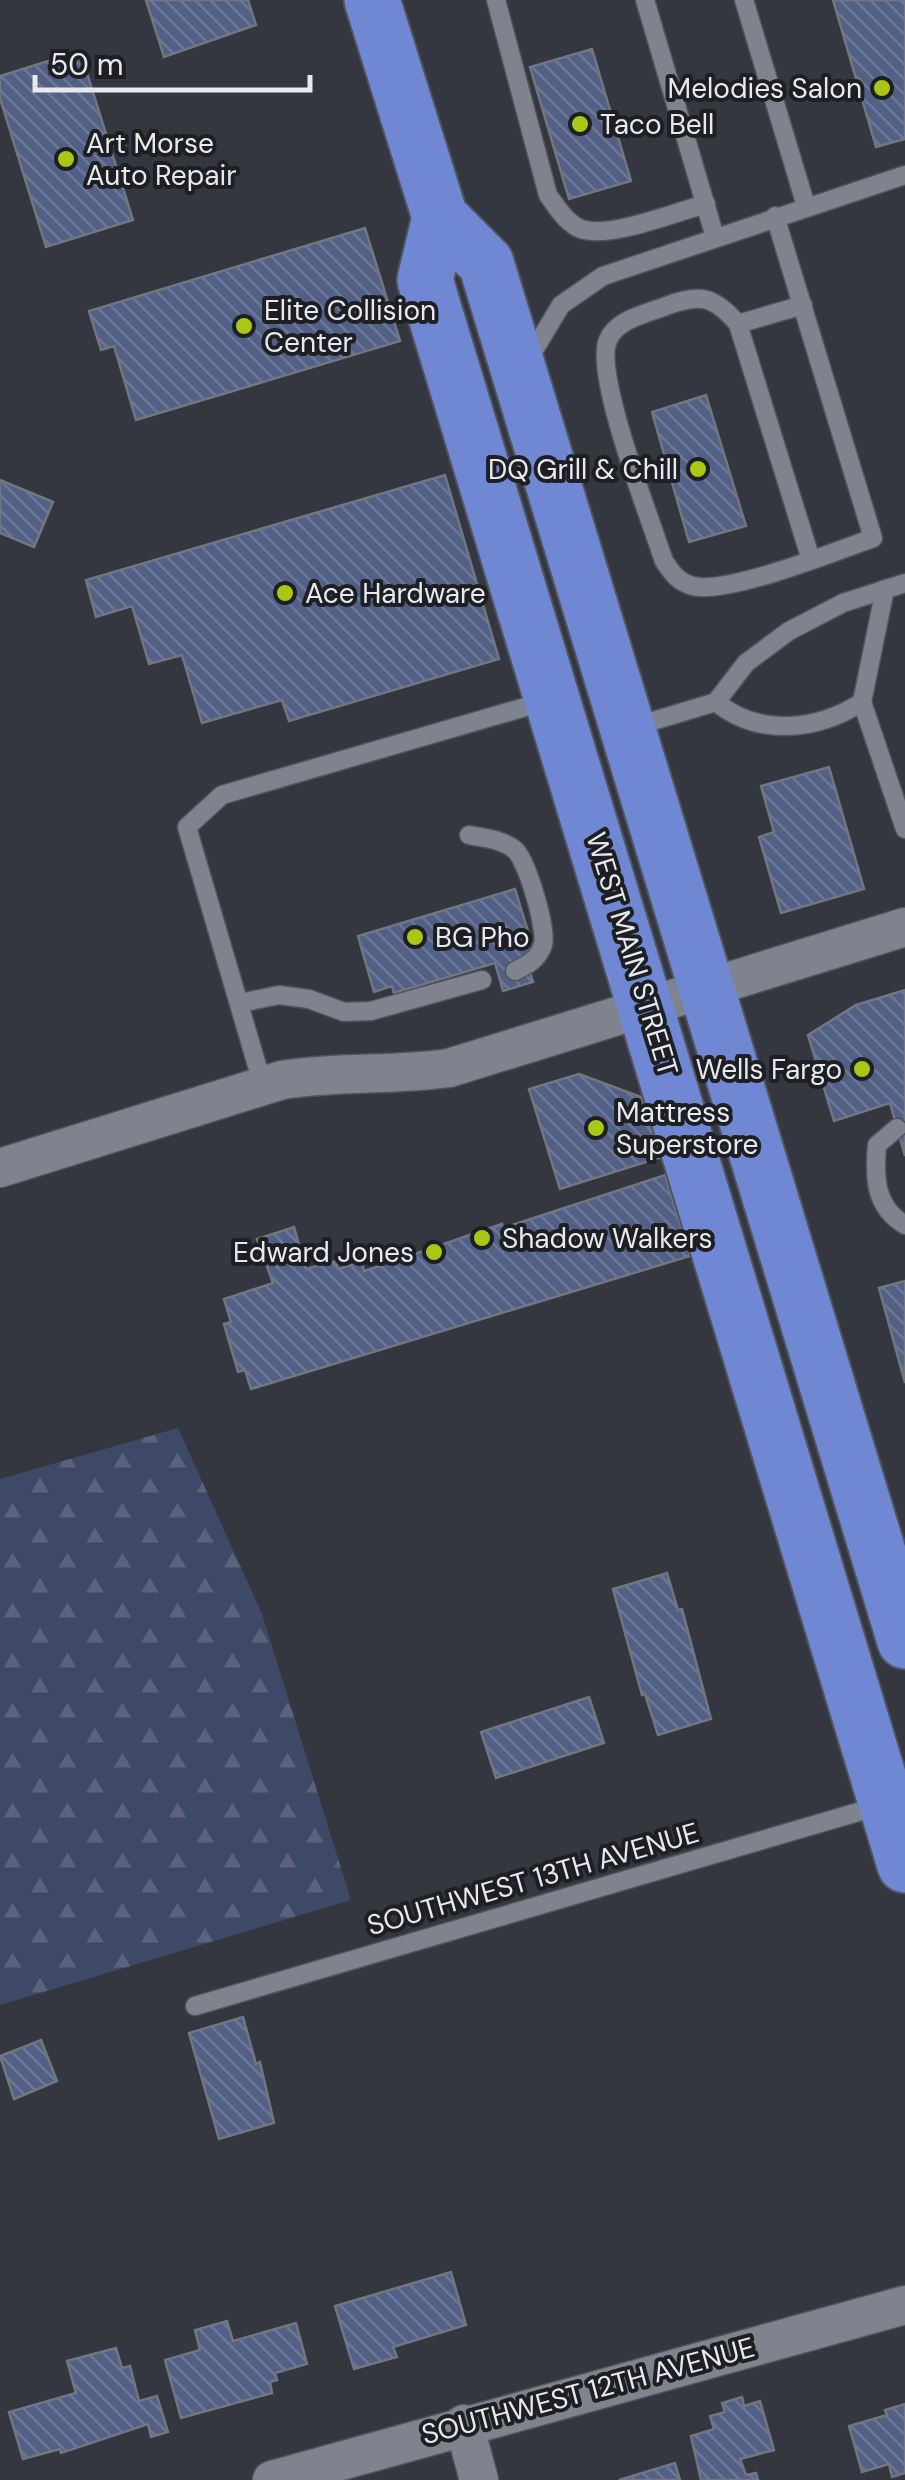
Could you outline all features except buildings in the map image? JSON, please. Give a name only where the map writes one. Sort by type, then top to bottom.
[{"type":"highway","points":[[372,0],[440,217],[486,263],[905,1641]]},
{"type":"highway","name":"WEST MAIN STREET","points":[[440,217],[425,280],[905,1864]]},
{"type":"street","points":[[0,1168],[263,1086],[324,1074],[390,1075],[449,1068],[905,927]]},
{"type":"street","name":"SOUTHWEST 12TH AVENUE","points":[[272,2480],[905,2305]]},
{"type":"street","points":[[464,2424],[479,2480]]},
{"type":"lane","points":[[496,0],[548,194],[563,216],[582,229],[613,230],[706,204]]},
{"type":"lane","points":[[646,0],[715,237]]},
{"type":"lane","points":[[744,0],[806,206]]},
{"type":"lane","points":[[522,381],[531,350],[561,305],[603,276],[905,175]]},
{"type":"lane","points":[[775,216],[873,538],[811,560],[714,587],[693,586],[674,578],[664,561],[614,403],[604,358],[607,341],[626,321],[702,296],[719,302],[738,324],[811,560]]},
{"type":"lane","points":[[738,324],[802,305]]},
{"type":"lane","points":[[628,728],[716,702],[746,663],[789,631],[843,603],[905,582]]},
{"type":"lane","points":[[885,589],[862,702],[905,829]]},
{"type":"lane","points":[[263,1086],[187,826],[222,795],[552,699]]},
{"type":"lane","points":[[716,702],[737,719],[793,728],[838,718],[862,702]]},
{"type":"lane","points":[[469,836],[496,840],[514,849],[524,861],[544,932],[538,955],[515,971]]},
{"type":"lane","points":[[240,1004],[279,995],[309,999],[344,1012],[371,1011],[482,980]]},
{"type":"lane","points":[[897,1128],[877,1145],[874,1178],[887,1214],[905,1225]]},
{"type":"lane","name":"SOUTHWEST 13TH AVENUE","points":[[195,2006],[887,1804]]},
{"type":"green space","points":[[178,1428],[262,1614],[351,1900],[0,2005],[0,1479]]},
{"type":"place","name":"Melodies Salon","points":[[882,88]]},
{"type":"place","name":"Taco Bell","points":[[580,124]]},
{"type":"place","name":"Art Morse Auto Repair","points":[[66,159]]},
{"type":"place","name":"Elite Collision Center","points":[[244,326]]},
{"type":"place","name":"DQ Grill & Chill","points":[[698,469]]},
{"type":"place","name":"Ace Hardware","points":[[285,593]]},
{"type":"place","name":"BG Pho","points":[[415,937]]},
{"type":"place","name":"Wells Fargo","points":[[862,1069]]},
{"type":"place","name":"Mattress Superstore","points":[[596,1128]]},
{"type":"place","name":"Shadow Walkers","points":[[482,1238]]},
{"type":"place","name":"Edward Jones","points":[[434,1252]]}]
